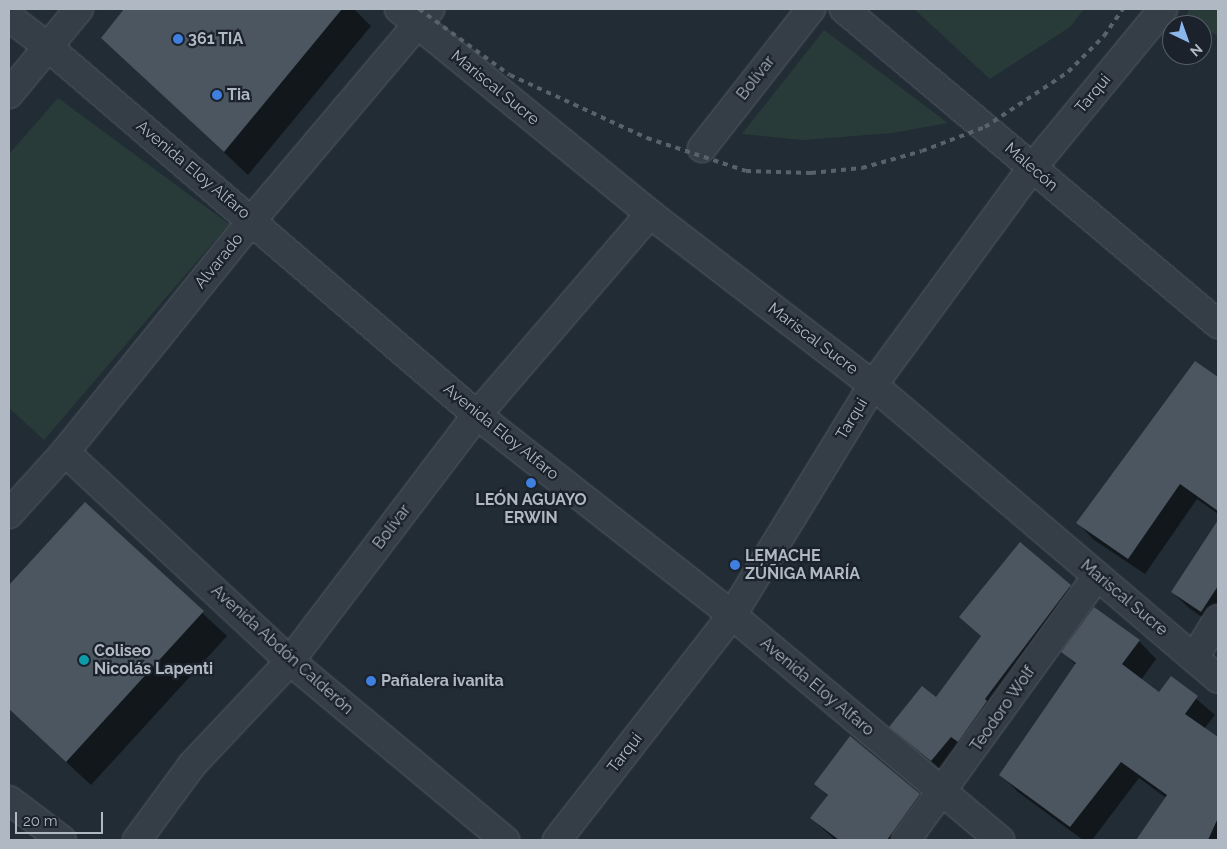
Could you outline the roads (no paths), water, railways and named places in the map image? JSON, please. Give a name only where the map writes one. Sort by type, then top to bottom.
[{"type":"street","points":[[9,94],[79,9]]},
{"type":"street","name":"Bolívar","points":[[702,148],[811,9]]},
{"type":"street","name":"Malecón","points":[[844,9],[1218,324]]},
{"type":"street","name":"Tarqui","points":[[557,840],[732,615],[874,385],[1032,168],[1163,9]]},
{"type":"street","name":"Mariscal Sucre","points":[[415,14],[650,214],[874,385],[1218,679]]},
{"type":"street","name":"Alvarado","points":[[9,514],[65,452],[415,14]]},
{"type":"street","name":"Avenida Eloy Alfaro","points":[[9,17],[48,47],[252,220],[477,415],[732,615],[1000,840]]},
{"type":"street","name":"Bolívar","points":[[137,840],[192,765],[290,661],[477,415],[650,214]]},
{"type":"street","name":"Avenida Abdón Calderón","points":[[65,452],[290,661],[505,840]]},
{"type":"street","name":"Teodoro Wolf","points":[[906,840],[942,793],[1097,576]]},
{"type":"street","points":[[1194,658],[1218,618]]},
{"type":"street","points":[[9,800],[62,840]]},
{"type":"railway","points":[[419,9],[510,75],[647,138],[746,171],[811,173],[862,168],[922,151],[985,127],[1068,72],[1104,36],[1123,9]]},
{"type":"place","name":"361 TIA","points":[[178,39]]},
{"type":"place","name":"Tia","points":[[217,95]]},
{"type":"place","name":"LEÓN AGUAYO ERWIN","points":[[531,483]]},
{"type":"place","name":"LEMACHE ZÚÑIGA MARÍA","points":[[735,565]]},
{"type":"place","name":"Coliseo Nicolás Lapenti","points":[[84,660]]},
{"type":"place","name":"Pañalera ivanita","points":[[371,681]]}]
